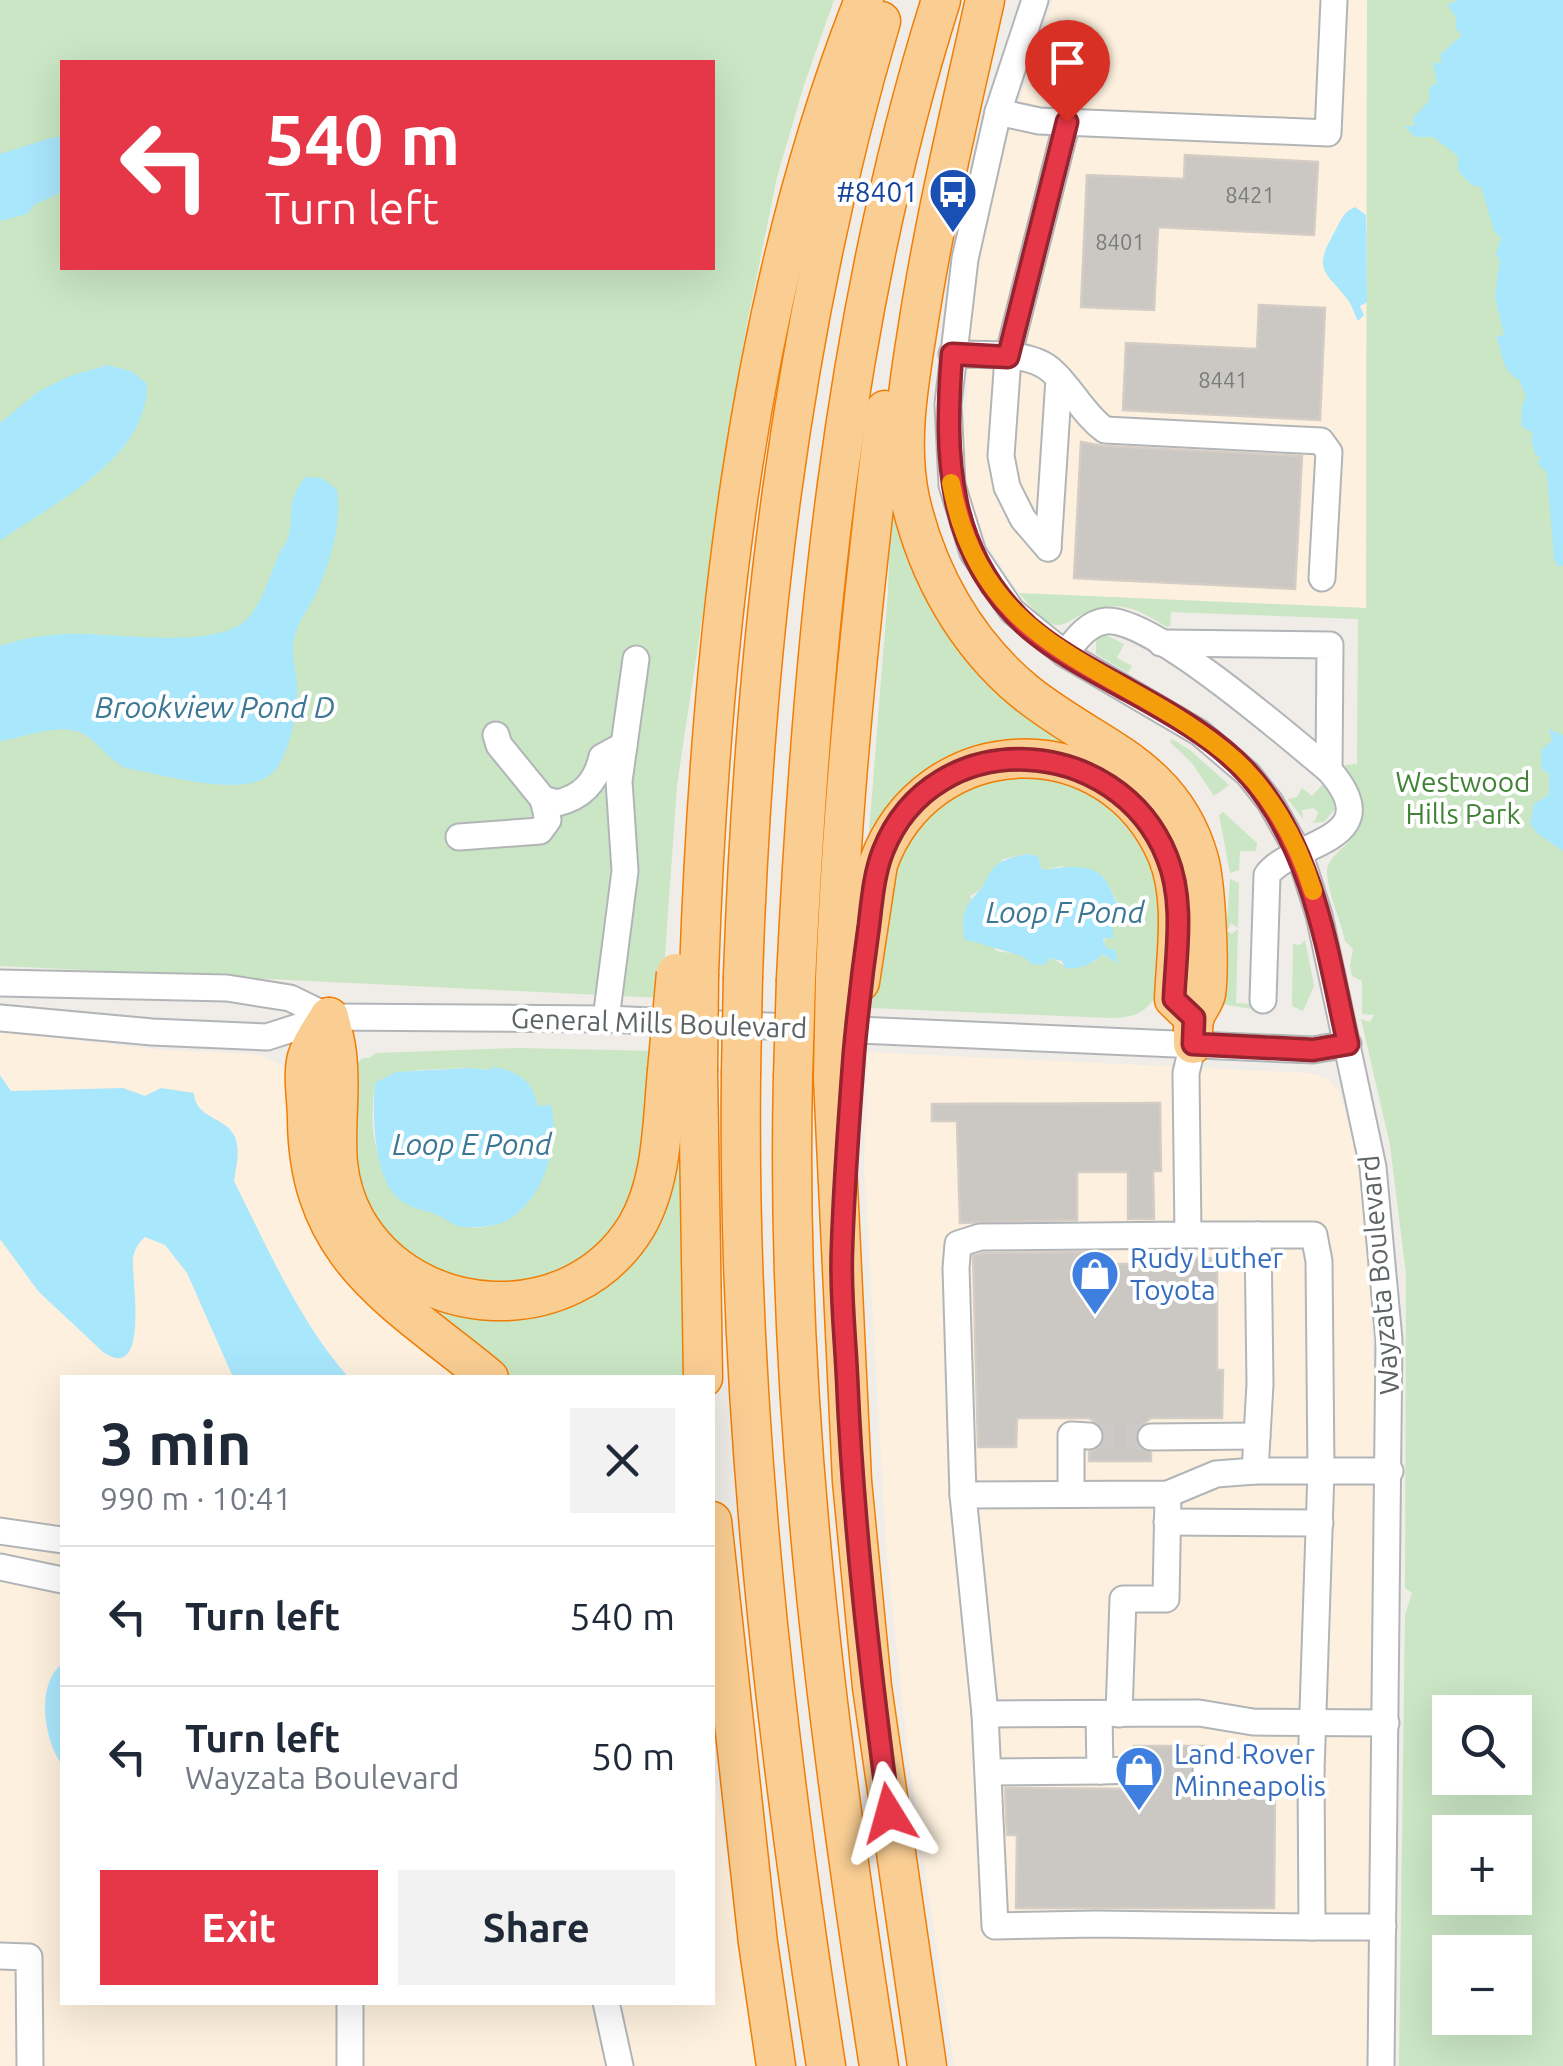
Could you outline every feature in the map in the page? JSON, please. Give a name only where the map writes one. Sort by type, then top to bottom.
[{"type":"highway","points":[[703,1375],[682,1072],[688,974],[684,894],[712,743],[734,535],[757,388],[815,142],[864,0]]},
{"type":"highway","points":[[826,2066],[779,1746],[755,1508],[743,1274],[743,976],[768,608],[796,392],[836,180],[888,0]]},
{"type":"highway","points":[[879,2066],[842,1824],[808,1528],[794,1264],[793,1077],[813,698],[843,441],[872,270],[941,0]]},
{"type":"highway","points":[[925,2062],[872,1687],[852,1482],[842,1251],[842,1079],[881,588],[875,497],[886,403],[925,200],[952,93],[984,0]]},
{"type":"highway","points":[[984,0],[933,234],[906,427],[910,500],[924,548],[961,623],[1006,674],[1047,708],[1132,762],[1176,807],[1193,842],[1203,877],[1206,998],[1193,1031]]},
{"type":"highway","points":[[847,981],[884,846],[904,816],[926,793],[955,774],[993,760],[1029,758],[1066,765],[1120,792],[1151,827],[1167,856],[1178,899],[1174,999],[1193,1031]]},
{"type":"highway","points":[[329,1016],[338,1056],[336,1163],[354,1217],[378,1249],[408,1274],[432,1290],[470,1300],[506,1302],[540,1298],[576,1283],[614,1254],[635,1228],[650,1195],[682,1072]]},
{"type":"highway","points":[[329,1016],[307,1058],[308,1152],[322,1211],[340,1244],[364,1274],[485,1375]]},
{"type":"highway","points":[[715,1549],[758,1943],[776,2066]]},
{"type":"highway","points":[[715,1740],[758,1943]]},
{"type":"street","name":"Wayzata Boulevard","points":[[1035,0],[998,112],[972,219],[952,354],[948,464],[961,523],[973,553],[1012,612],[1065,654],[1226,752],[1270,802],[1300,855],[1319,915],[1380,1214],[1390,1340],[1381,2066]]},
{"type":"street","points":[[998,112],[1039,121],[1328,133],[1334,0]]},
{"type":"street","points":[[1059,378],[1048,548],[1023,519],[1002,470],[1008,357],[1067,122]]},
{"type":"street","points":[[952,354],[1042,363],[1105,430],[1326,445],[1329,452],[1322,578]]},
{"type":"street","points":[[1065,654],[1079,636],[1102,622],[1122,623],[1230,688],[1329,770],[1347,796],[1346,821],[1326,841],[1281,861],[1267,875],[1263,1000]]},
{"type":"street","points":[[1161,643],[1330,645],[1329,770]]},
{"type":"street","points":[[606,1019],[625,871],[619,782],[636,659]]},
{"type":"street","points":[[459,837],[540,831],[548,820],[544,799],[496,735]]},
{"type":"street","points":[[544,799],[562,802],[589,786],[597,778],[602,758],[624,745]]},
{"type":"street","name":"General Mills Boulevard","points":[[0,983],[227,988],[290,998],[329,1016]]},
{"type":"street","name":"General Mills Boulevard","points":[[0,1018],[152,1032],[267,1037],[329,1016],[1193,1031],[1313,1050],[1348,1044]]},
{"type":"street","points":[[1188,1235],[1186,1073],[1193,1031]]},
{"type":"street","points":[[1255,1471],[1258,1235]]},
{"type":"street","points":[[1312,1927],[1311,1770],[1321,1471],[1319,1260],[1314,1235],[980,1237],[958,1244],[963,1495],[985,1714],[995,1926],[1096,1924],[1312,1927],[1382,1926]]},
{"type":"street","points":[[1071,1494],[1072,1435],[1089,1436]]},
{"type":"street","points":[[1151,1436],[1257,1436]]},
{"type":"street","points":[[963,1495],[1168,1494],[1216,1474],[1390,1471]]},
{"type":"street","points":[[1100,1770],[1123,1599],[1166,1599],[1168,1494]]},
{"type":"street","points":[[1168,1522],[1320,1524]]},
{"type":"street","points":[[0,1530],[60,1540]]},
{"type":"street","points":[[0,1567],[60,1580]]},
{"type":"street","points":[[985,1714],[1199,1714],[1253,1722],[1386,1723]]},
{"type":"street","points":[[988,1772],[1134,1770]]},
{"type":"street","points":[[1206,1771],[1311,1770]]},
{"type":"street","points":[[0,1956],[29,1956],[30,2066]]},
{"type":"street","points":[[350,2005],[350,2066]]},
{"type":"street","points":[[607,2005],[620,2066]]},
{"type":"shaded area","points":[[1053,0],[1367,0],[1366,608],[1019,593],[987,544],[970,497],[963,457],[971,323],[978,269],[1004,146]]},
{"type":"shaded area","points":[[0,1032],[163,1050],[256,1054],[284,1066],[477,1375],[60,1375],[60,2005],[715,2005],[715,1780],[759,2066],[0,2066]]},
{"type":"shaded area","points":[[867,1052],[1310,1073],[1328,1079],[1339,1091],[1354,1143],[1367,1227],[1374,1383],[1367,2066],[954,2066],[907,1748],[886,1546],[864,1167]]},
{"type":"green space","points":[[0,0],[834,0],[777,177],[745,334],[677,785],[662,998],[0,966]]},
{"type":"green space","name":"Westwood Hills Park","points":[[1367,0],[1563,0],[1563,2066],[1399,2066],[1405,1615],[1412,1593],[1405,1588],[1406,1274],[1390,1145],[1361,1019],[1370,1022],[1374,1015],[1362,1014],[1362,981],[1352,976],[1353,949],[1345,941],[1327,873],[1332,859],[1355,832],[1360,814],[1358,795],[1343,770],[1346,765],[1357,764],[1358,619],[1171,612],[1167,627],[1138,611],[1115,606],[1055,625],[1019,593],[1366,608]]},
{"type":"green space","points":[[890,517],[905,517],[922,569],[1117,763],[1029,747],[868,845],[888,592]]},
{"type":"green space","points":[[1106,635],[1124,644],[1117,658],[1132,666],[1128,673],[1096,654],[1096,640]]},
{"type":"green space","points":[[1172,739],[1229,785],[1214,796],[1192,763],[1170,742]]},
{"type":"green space","points":[[1062,776],[1128,818],[1160,878],[1159,990],[1145,1009],[1127,1017],[1110,1018],[871,1008],[885,868],[959,778]],"holes":[[[1037,856],[1045,870],[1061,866],[1104,877],[1120,907],[1103,943],[1117,963],[1102,954],[1094,962],[1069,969],[1054,959],[996,951],[970,896],[980,890],[1003,859]]]},
{"type":"green space","points":[[1323,784],[1332,792],[1335,809],[1324,822],[1310,823],[1318,812],[1313,808],[1302,810],[1303,819],[1288,799],[1297,797],[1302,788],[1312,796]]},
{"type":"green space","points":[[1223,812],[1257,843],[1256,851],[1240,851],[1239,870],[1230,873],[1219,815]]},
{"type":"green space","points":[[1230,879],[1239,883],[1238,928],[1231,923],[1227,931],[1232,934],[1238,929],[1236,1003],[1251,1004],[1252,1009],[1221,1004]]},
{"type":"green space","points":[[1305,940],[1314,986],[1303,1011],[1292,1006],[1293,944],[1300,945]]},
{"type":"green space","points":[[518,1048],[657,1051],[642,1191],[589,1263],[484,1292],[399,1251],[356,1188],[352,1071],[362,1058],[376,1053]],"holes":[[[419,1070],[489,1070],[537,1106],[499,1223],[474,1228],[421,1209],[392,1181],[383,1167],[374,1137],[373,1102],[375,1083]]]},
{"type":"green space","points":[[679,1124],[684,1375],[501,1375],[405,1286],[594,1281]]},
{"type":"water","points":[[1458,0],[1563,0],[1563,566],[1557,566],[1554,558],[1547,473],[1537,462],[1542,458],[1535,454],[1533,433],[1521,426],[1526,397],[1519,380],[1505,366],[1496,337],[1504,335],[1495,296],[1500,260],[1496,255],[1501,238],[1494,231],[1481,187],[1472,185],[1458,171],[1458,156],[1433,137],[1415,137],[1404,126],[1415,126],[1413,118],[1429,101],[1430,87],[1437,83],[1433,63],[1442,63],[1440,55],[1462,35],[1447,5]]},
{"type":"water","points":[[60,137],[60,193],[34,205],[27,214],[0,221],[0,154]]},
{"type":"water","points":[[1355,207],[1366,215],[1367,302],[1360,306],[1364,315],[1358,321],[1323,263],[1341,220]]},
{"type":"water","points":[[108,365],[133,372],[147,384],[143,411],[132,435],[94,476],[0,541],[0,423],[39,391],[70,376]]},
{"type":"water","name":"Brookview Pond D","points":[[305,477],[322,478],[337,490],[336,530],[321,582],[295,635],[295,716],[286,749],[270,775],[257,782],[221,784],[126,768],[88,737],[68,730],[0,741],[0,646],[59,634],[163,638],[214,634],[234,628],[249,617],[263,594],[288,537],[293,500]]},
{"type":"water","points":[[1549,729],[1563,735],[1563,851],[1537,833],[1530,823],[1534,804],[1549,795],[1549,773],[1542,770],[1541,750],[1552,741]]},
{"type":"water","name":"Loop F Pond","points":[[1028,854],[1038,856],[1045,870],[1084,868],[1103,877],[1120,907],[1112,924],[1114,938],[1104,938],[1103,942],[1108,949],[1115,949],[1118,964],[1103,954],[1076,968],[1065,968],[1062,961],[1049,958],[1045,965],[1032,964],[1022,956],[964,939],[965,912],[992,870],[1005,860]]},
{"type":"water","name":"Loop E Pond","points":[[494,1067],[523,1079],[533,1090],[537,1106],[551,1105],[552,1150],[535,1194],[514,1216],[489,1226],[458,1226],[408,1205],[391,1190],[376,1145],[375,1083],[396,1072]]},
{"type":"water","points":[[0,1075],[11,1091],[123,1088],[145,1096],[161,1088],[194,1093],[200,1108],[232,1132],[238,1151],[234,1181],[299,1307],[346,1375],[232,1375],[187,1273],[165,1245],[145,1237],[133,1258],[133,1341],[128,1354],[118,1358],[103,1352],[38,1291],[0,1239]]},
{"type":"water","points":[[60,1666],[60,1761],[45,1713],[48,1685]]},
{"type":"building","points":[[1185,155],[1318,162],[1314,235],[1158,227],[1154,310],[1081,307],[1087,175],[1184,179]]},
{"type":"building","points":[[1259,305],[1325,308],[1320,420],[1123,410],[1126,343],[1257,349]]},
{"type":"building","points":[[1081,442],[1302,456],[1295,589],[1074,578]]},
{"type":"building","points":[[1160,1103],[1161,1171],[1153,1171],[1154,1219],[1128,1219],[1128,1172],[1077,1172],[1077,1220],[960,1223],[957,1121],[932,1121],[932,1104]]},
{"type":"building","name":"Rudy Luther Toyota","points":[[1092,1252],[1092,1264],[1174,1264],[1174,1258],[1217,1258],[1217,1370],[1223,1370],[1222,1418],[1151,1418],[1137,1428],[1135,1436],[1138,1446],[1151,1453],[1151,1461],[1089,1461],[1089,1452],[1102,1446],[1105,1436],[1103,1428],[1089,1418],[1017,1418],[1016,1447],[978,1447],[973,1256]]},
{"type":"building","name":"Land Rover Minneapolis","points":[[1134,1746],[1206,1746],[1206,1755],[1197,1758],[1190,1770],[1197,1784],[1206,1790],[1275,1790],[1274,1908],[1016,1908],[1017,1835],[1007,1835],[1005,1788],[1134,1789],[1148,1778],[1150,1770],[1147,1761],[1134,1754]]},
{"type":"tunnel","points":[[1089,1436],[1151,1437]]},
{"type":"tunnel","points":[[1134,1770],[1206,1771]]},
{"type":"slow traffic","points":[[951,483],[973,553],[1012,612],[1076,662],[1159,708],[1226,752],[1248,774],[1286,826],[1313,891]]},
{"type":"place","name":"#8401","points":[[953,234]]},
{"type":"place","name":"Rudy Luther Toyota","points":[[1095,1316]]},
{"type":"place","name":"Land Rover Minneapolis","points":[[1139,1812]]},
{"type":"route","points":[[889,1813],[852,1482],[842,1251],[860,982],[873,891],[884,846],[926,793],[976,765],[1029,758],[1081,771],[1120,792],[1151,827],[1167,856],[1178,899],[1174,999],[1194,1018],[1193,1044],[1313,1050],[1348,1044],[1312,886],[1286,826],[1270,802],[1226,752],[1159,708],[1076,662],[1012,612],[973,553],[961,523],[948,464],[952,354],[1008,357],[1067,122]]}]
